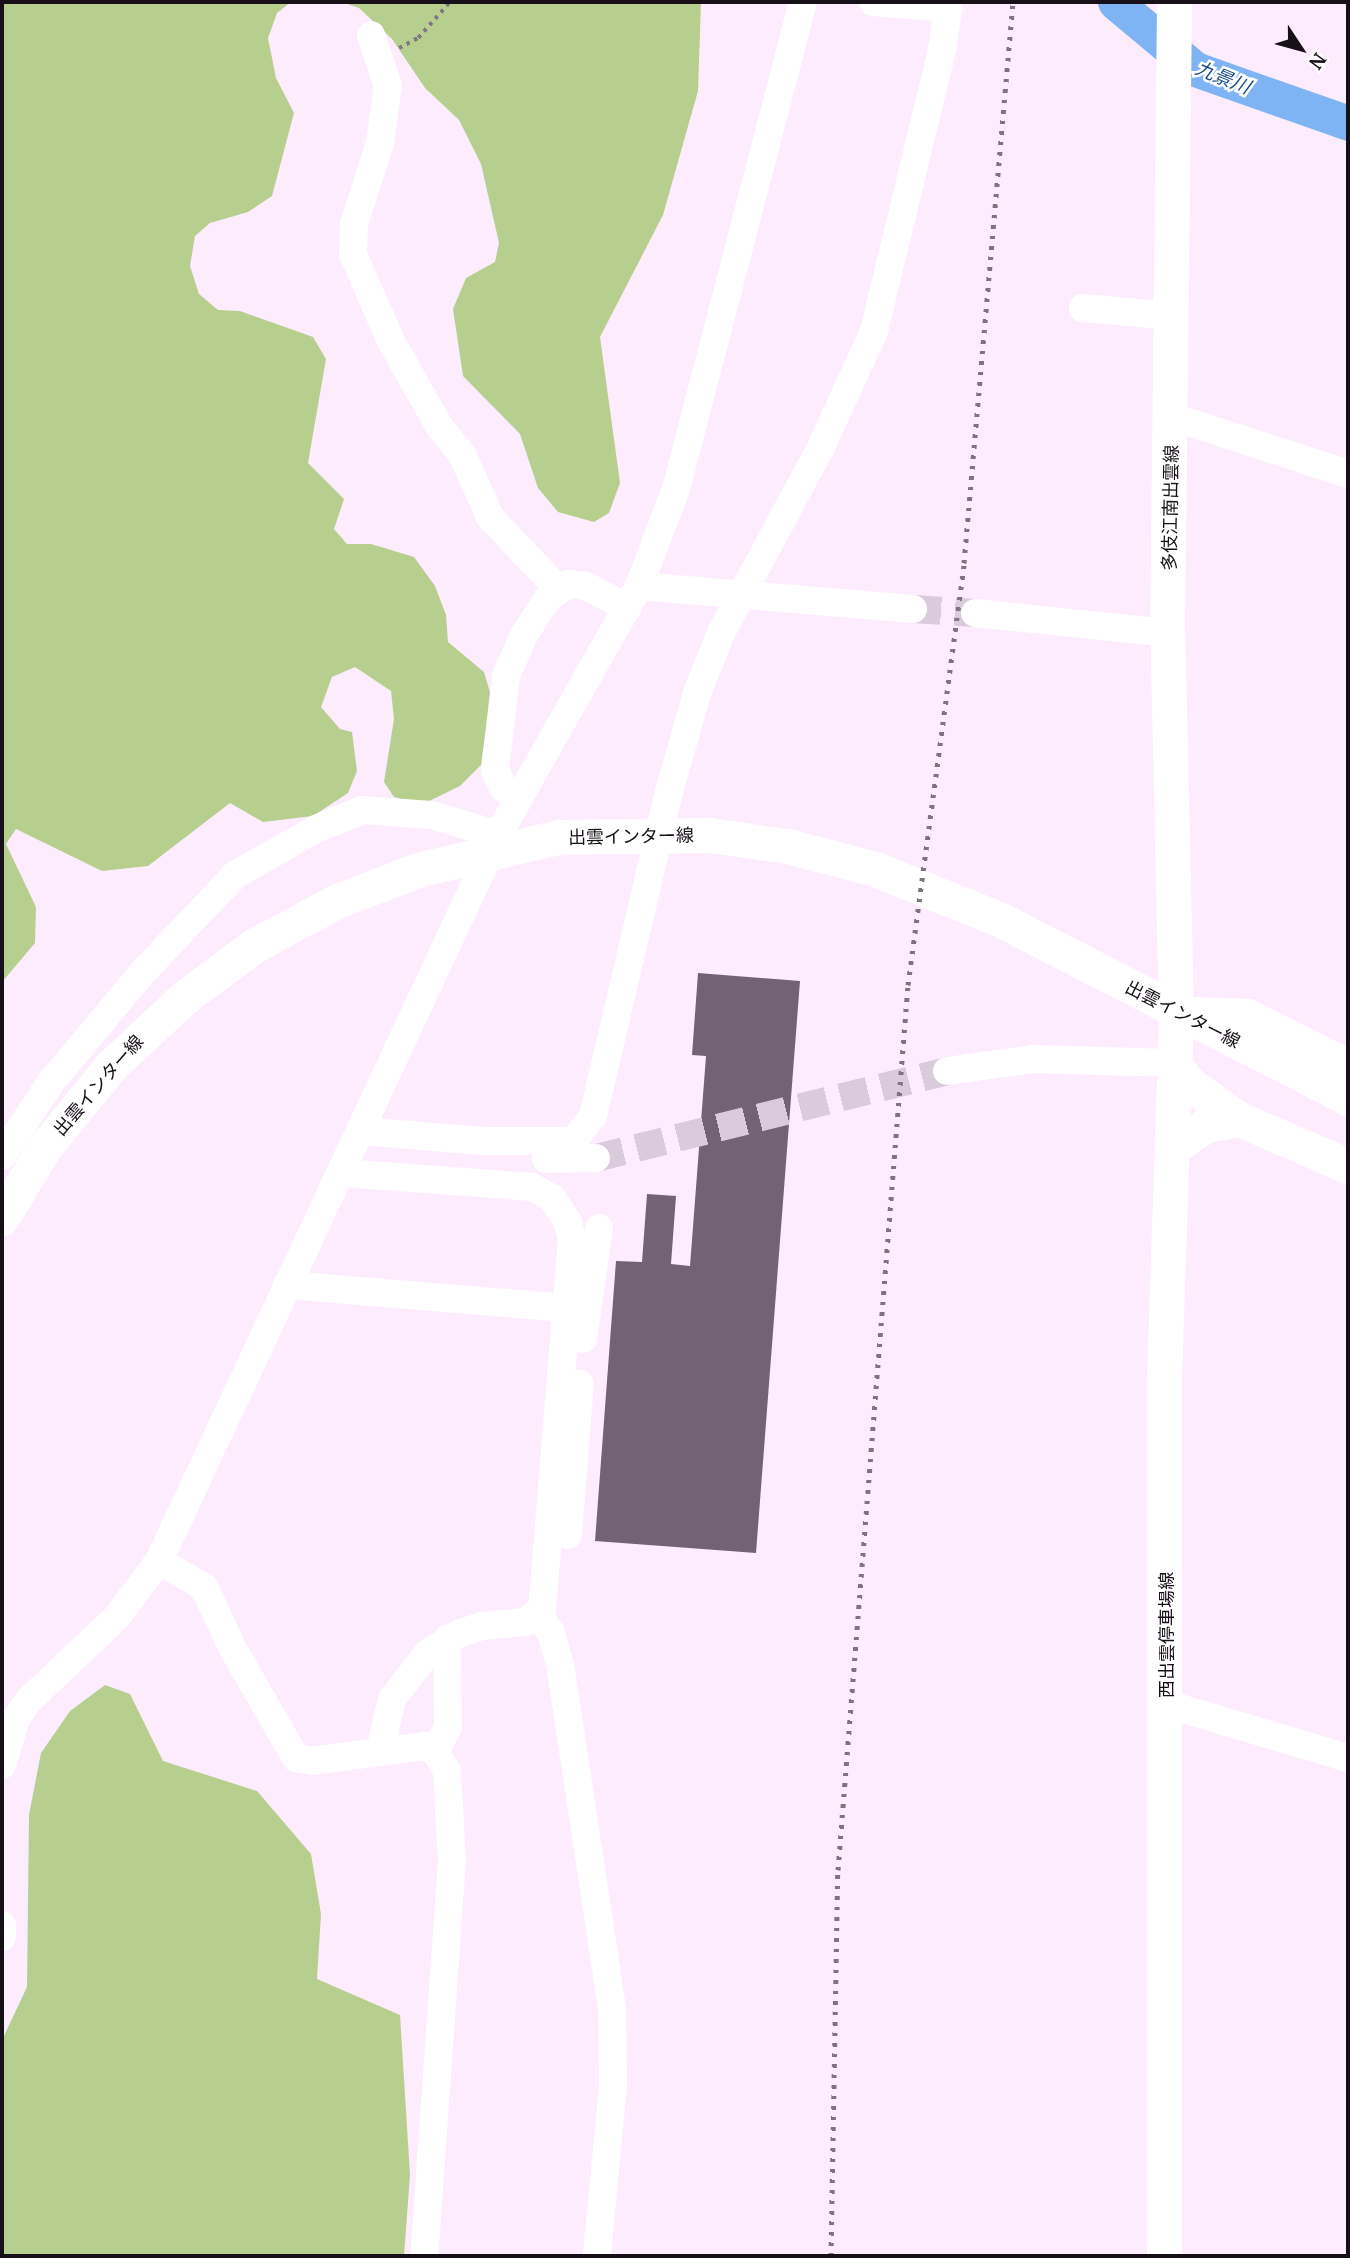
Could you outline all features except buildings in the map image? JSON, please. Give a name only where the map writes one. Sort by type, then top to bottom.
[{"type":"main road","name":"多伎江南出雲線","points":[[1174,2],[1173,417],[1167,633],[1176,1015]]},
{"type":"main road","name":"出雲インター線","points":[[2,1218],[74,1109],[120,1057],[185,997],[292,924],[337,901],[421,869],[559,836],[664,833],[787,846],[875,869],[956,900],[1348,1098]]},
{"type":"main road","name":"西出雲停車場線","points":[[1164,2256],[1164,1378],[1172,1148],[1172,1063],[1176,1015]]},
{"type":"main road","points":[[1176,1015],[1248,1016],[1348,1066]]},
{"type":"main road","points":[[1172,1063],[1191,1084],[1239,1119],[1348,1166]]},
{"type":"main road","points":[[1172,1148],[1206,1125],[1239,1119]]},
{"type":"street","points":[[2,1765],[16,1719],[29,1700],[116,1618],[159,1561],[498,835],[634,597],[676,489],[803,2]]},
{"type":"street","points":[[358,1138],[573,1141],[593,1115],[669,792],[697,693],[742,595],[821,447],[874,331],[896,253],[949,5],[873,2]]},
{"type":"street","points":[[376,44],[388,86],[386,112],[354,224],[354,254],[391,341],[439,426],[463,456],[490,517],[558,589]]},
{"type":"street","points":[[1083,308],[1172,316]]},
{"type":"street","points":[[1173,417],[1348,474]]},
{"type":"street","points":[[518,797],[503,788],[495,770],[501,701],[524,635],[558,589],[586,586],[634,597],[742,595],[913,609]]},
{"type":"street","points":[[975,614],[1167,633]]},
{"type":"street","points":[[2,1156],[59,1072],[142,973],[235,874],[316,830],[362,810],[432,815],[498,835]]},
{"type":"street","points":[[947,1071],[1032,1059],[1172,1063]]},
{"type":"street","points":[[358,1138],[496,1161],[596,1157]]},
{"type":"street","points":[[342,1173],[540,1189],[552,1198],[571,1230],[545,1624],[560,1664],[612,2007],[613,2086],[597,2256]]},
{"type":"street","points":[[380,1751],[387,1714],[400,1684],[447,1639],[482,1626],[525,1622],[545,1624],[560,1620],[585,1315],[598,1228]]},
{"type":"street","points":[[287,1285],[567,1308]]},
{"type":"street","points":[[159,1561],[196,1580],[212,1598],[233,1649],[296,1758],[312,1761],[414,1746],[435,1751],[447,1771],[452,1860],[424,2256]]},
{"type":"street","points":[[435,1751],[448,1728],[447,1639]]},
{"type":"street","points":[[1166,1704],[1348,1758]]},
{"type":"street","points":[[2,1925],[2,1937]]},
{"type":"path","points":[[376,44],[418,38],[450,2]]},
{"type":"green space","points":[[2,2],[291,2],[277,13],[268,38],[276,78],[294,113],[272,196],[248,212],[210,223],[195,236],[190,266],[199,294],[218,310],[240,311],[313,337],[326,359],[308,463],[344,499],[334,529],[347,544],[371,544],[414,557],[435,586],[446,615],[448,642],[484,672],[491,696],[481,765],[460,786],[421,805],[394,797],[384,782],[394,719],[391,691],[355,667],[332,677],[321,707],[340,729],[352,732],[357,771],[348,793],[313,816],[263,822],[230,803],[148,866],[102,871],[16,829],[6,844],[36,907],[35,943],[2,982]]},
{"type":"green space","points":[[342,2],[701,2],[698,91],[663,215],[600,337],[620,483],[609,513],[594,522],[558,512],[538,488],[520,434],[463,376],[453,309],[466,278],[495,262],[499,243],[481,164],[459,120],[425,88],[392,39],[359,8]]},
{"type":"green space","points":[[105,1685],[130,1694],[163,1761],[257,1791],[311,1854],[321,1914],[317,1979],[400,2015],[410,2175],[404,2256],[2,2256],[2,2040],[27,1987],[29,1815],[41,1753],[70,1711]]},
{"type":"waterway","name":"九景川","points":[[1115,2],[1195,69],[1348,123]]},
{"type":"tunnel","points":[[913,609],[975,613]]},
{"type":"tunnel","points":[[596,1158],[947,1071]]},
{"type":"railway","points":[[831,2256],[838,1870],[908,985],[964,563],[1013,2]]}]
